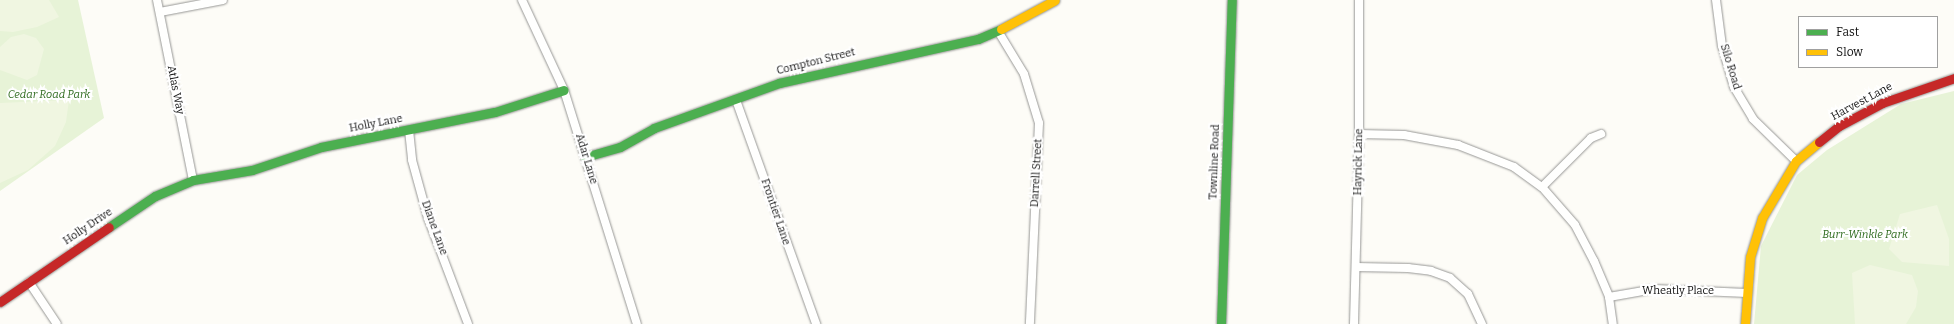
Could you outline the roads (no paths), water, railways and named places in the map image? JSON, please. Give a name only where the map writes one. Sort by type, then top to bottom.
[{"type":"street","name":"Atlas Way","points":[[157,0],[193,180]]},
{"type":"street","points":[[160,12],[224,0]]},
{"type":"street","name":"Adar Lane","points":[[522,0],[564,90],[637,324]]},
{"type":"street","name":"Compton Street","points":[[585,157],[614,149],[654,128],[814,73],[978,39],[998,31],[1055,0]]},
{"type":"street","name":"Townline Road","points":[[1221,324],[1232,0]]},
{"type":"street","name":"Hayrick Lane","points":[[1354,324],[1360,134],[1359,0]]},
{"type":"street","name":"Silo Road","points":[[1716,0],[1722,46],[1734,87],[1753,119],[1796,161]]},
{"type":"street","name":"Darrell Street","points":[[998,31],[1024,74],[1039,122],[1030,324]]},
{"type":"street","name":"Harvest Lane","points":[[1746,324],[1750,257],[1762,218],[1796,161],[1839,126],[1882,103],[1954,78]]},
{"type":"street","name":"Holly Lane","points":[[193,180],[252,170],[321,147],[502,110],[564,90]]},
{"type":"street","name":"Frontier Lane","points":[[736,100],[816,324]]},
{"type":"street","name":"Diane Lane","points":[[409,130],[412,160],[428,218],[468,324]]},
{"type":"street","points":[[1360,134],[1404,135],[1458,144],[1514,167],[1542,187],[1575,225],[1609,297],[1612,324]]},
{"type":"street","points":[[1542,187],[1591,138],[1600,134]]},
{"type":"street","name":"Holly Drive","points":[[0,302],[155,196],[193,180]]},
{"type":"street","points":[[1356,267],[1408,268],[1431,271],[1450,278],[1468,294],[1482,324]]},
{"type":"street","points":[[29,282],[57,324]]},
{"type":"street","name":"Wheatly Place","points":[[1609,297],[1655,289],[1747,293]]},
{"type":"park label","name":"Cedar Road Park","points":[[49,95]]},
{"type":"park label","name":"Burr-Winkle Park","points":[[1865,235]]}]
